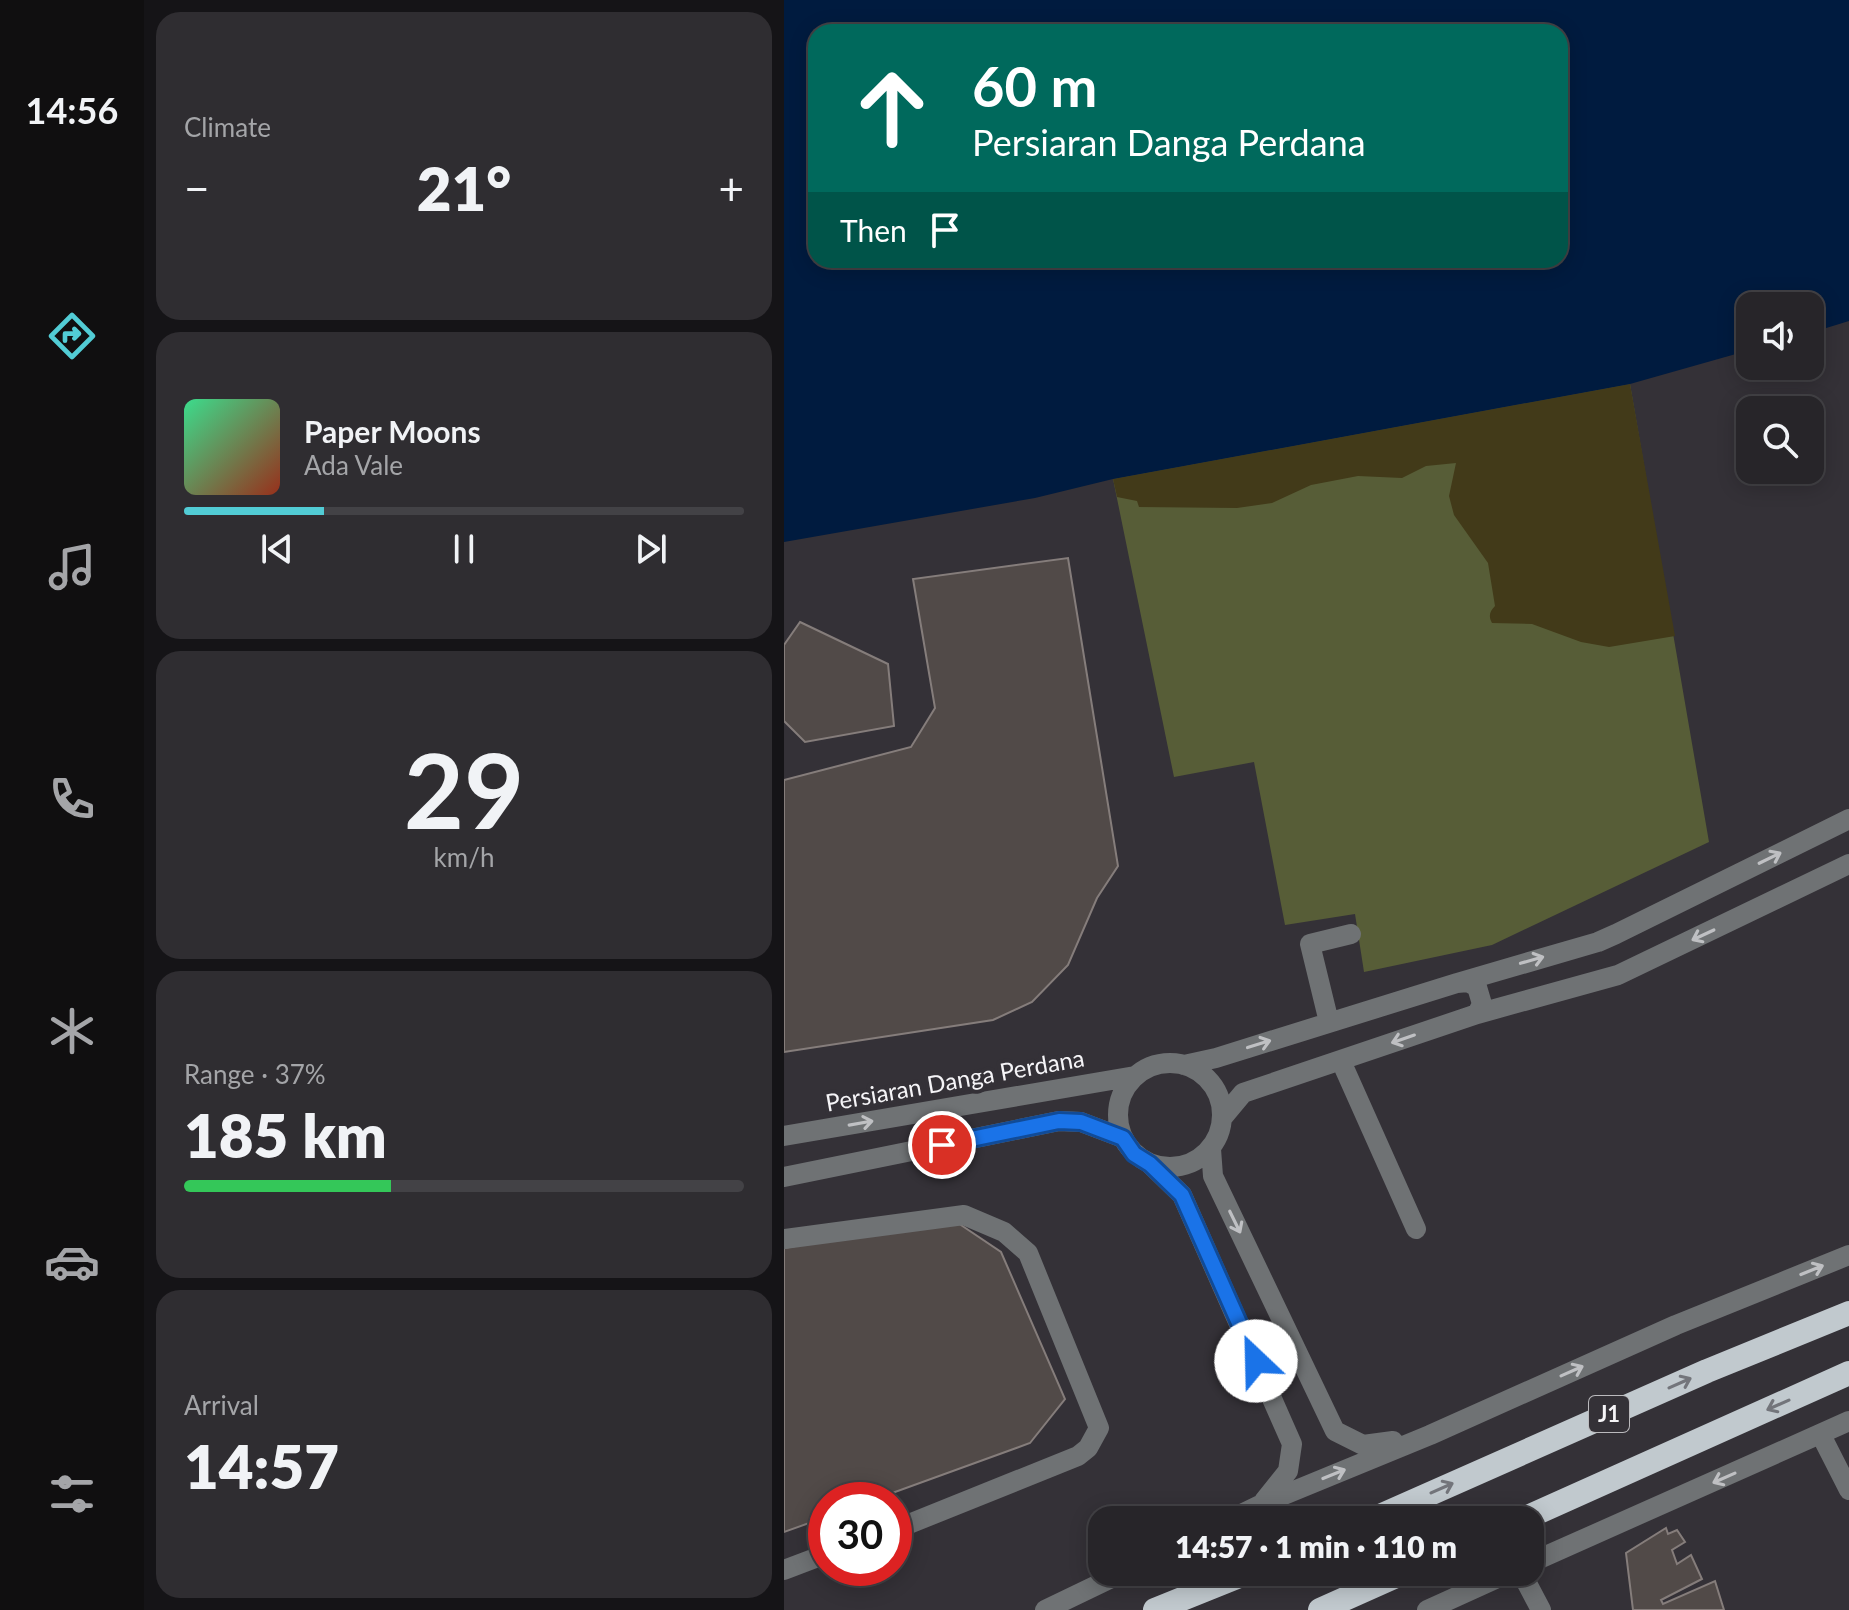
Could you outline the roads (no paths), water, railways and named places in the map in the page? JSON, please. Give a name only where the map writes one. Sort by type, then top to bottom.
[{"type":"highway","name":"J1","points":[[1403,1506],[1707,1371],[1849,1313]]},
{"type":"highway","points":[[1544,1510],[1849,1373]]},
{"type":"highway","points":[[1155,1610],[1214,1586]]},
{"type":"highway","points":[[1320,1610],[1374,1586]]},
{"type":"street","points":[[1184,1065],[1216,1058],[1598,942],[1849,819]]},
{"type":"street","points":[[1223,1117],[1243,1093],[1477,1014],[1618,975],[1849,864]]},
{"type":"street","points":[[1329,1022],[1310,944],[1351,934]]},
{"type":"street","points":[[1457,983],[1468,982],[1477,987],[1482,1004],[1477,1014]]},
{"type":"street","points":[[1341,1061],[1416,1229]]},
{"type":"street","points":[[1150,1164],[1168,1168],[1199,1160],[1211,1149],[1220,1134],[1223,1117],[1220,1100],[1212,1084],[1200,1072],[1184,1065],[1167,1063],[1150,1067],[1135,1076],[1119,1105],[1118,1122],[1123,1138],[1134,1154],[1150,1164],[1182,1195],[1292,1444],[1288,1471],[1262,1504]]},
{"type":"street","name":"Persiaran Danga Perdana","points":[[784,1136],[1135,1076]]},
{"type":"street","points":[[784,1177],[1059,1121],[1081,1122],[1123,1138]]},
{"type":"street","points":[[1211,1149],[1213,1176],[1335,1431],[1363,1445],[1430,1435]]},
{"type":"street","points":[[784,1239],[964,1215],[1004,1232],[1028,1253],[1099,1428],[1088,1448],[1078,1456],[912,1523]]},
{"type":"street","points":[[1258,1506],[1430,1435],[1676,1325],[1849,1255]]},
{"type":"street","points":[[1544,1557],[1849,1421]]},
{"type":"street","points":[[1821,1435],[1849,1490]]},
{"type":"street","points":[[784,1570],[808,1561]]},
{"type":"street","points":[[1045,1610],[1095,1586]]},
{"type":"street","points":[[1427,1610],[1480,1586]]},
{"type":"street","points":[[1528,1586],[1541,1610]]},
{"type":"water","points":[[784,0],[1849,0],[1849,321],[1824,329],[1824,292],[1736,292],[1736,354],[1630,384],[1113,479],[1035,498],[784,542]]}]
